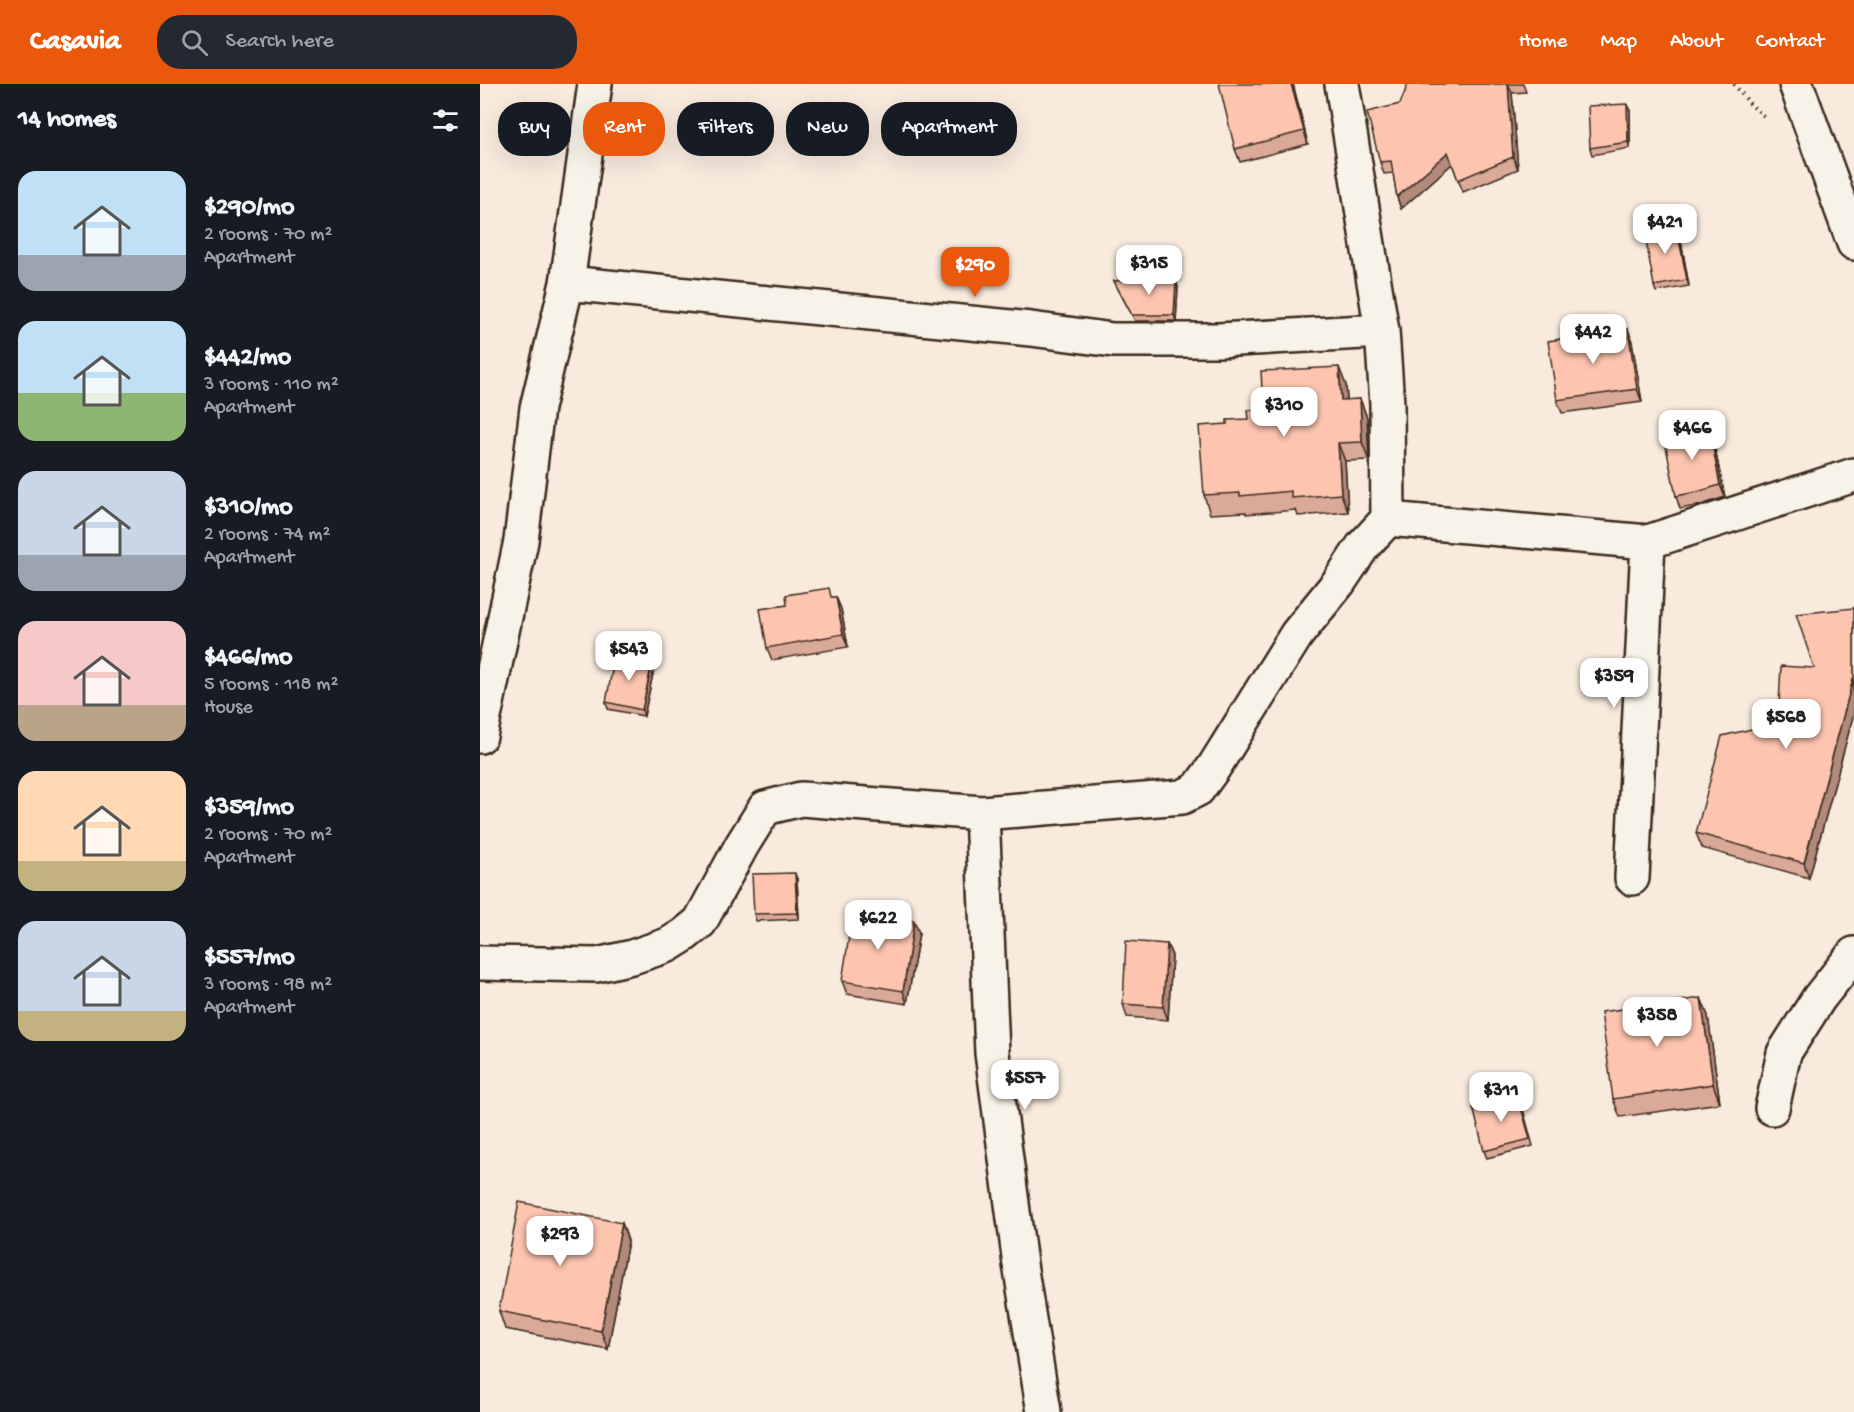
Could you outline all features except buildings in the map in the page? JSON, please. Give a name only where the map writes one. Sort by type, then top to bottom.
[{"type":"street","points":[[480,736],[520,541],[537,408],[567,283],[595,84]]},
{"type":"street","points":[[480,963],[597,965],[668,945],[700,922],[765,808],[801,799],[982,813],[1175,798],[1198,789],[1297,634],[1339,582],[1363,546],[1388,519],[1387,404],[1382,331],[1342,84]]},
{"type":"street","points":[[1796,84],[1854,243]]},
{"type":"street","points":[[567,283],[1113,340],[1218,340],[1382,331]]},
{"type":"street","points":[[1388,519],[1648,542],[1854,475]]},
{"type":"street","points":[[1632,878],[1648,542]]},
{"type":"street","points":[[982,813],[992,1053],[1020,1264],[1044,1412]]},
{"type":"street","points":[[1772,1108],[1784,1053],[1819,998],[1854,954]]}]
